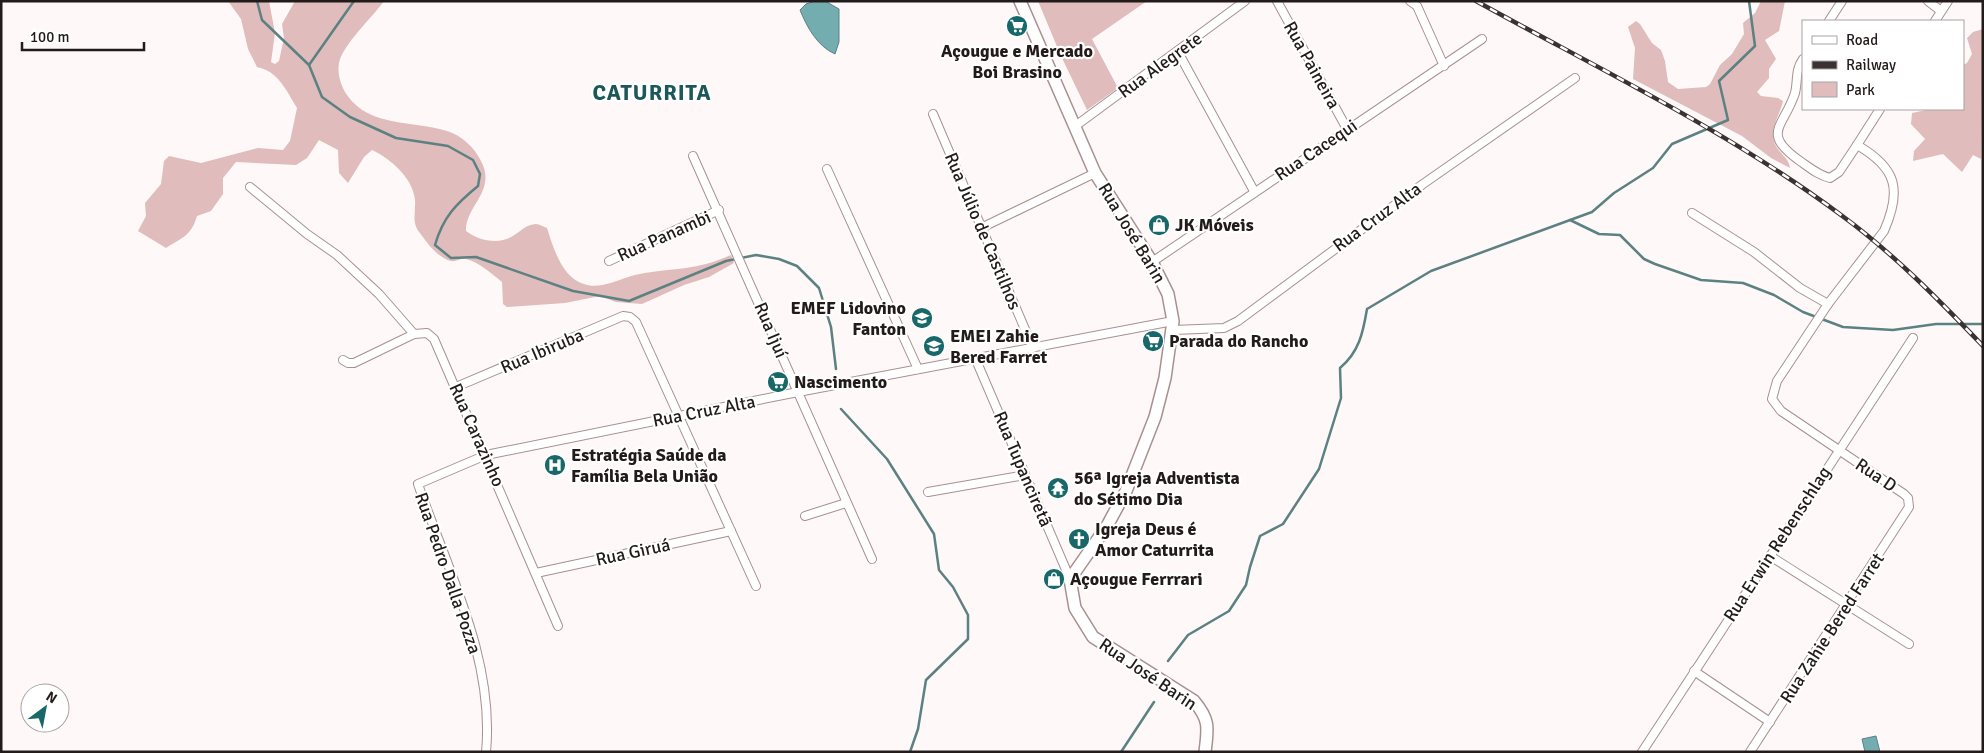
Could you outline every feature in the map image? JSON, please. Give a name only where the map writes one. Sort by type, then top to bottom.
[{"type":"main road","name":"Rua José Barin","points":[[1020,1],[1095,173],[1152,262],[1168,294],[1173,326],[1165,378],[1155,417],[1126,491],[1107,526],[1070,579],[1075,608],[1094,637],[1194,701],[1206,715],[1208,729],[1205,752]]},
{"type":"street","name":"Rua Alegrete","points":[[1074,127],[1245,1]]},
{"type":"street","name":"Rua Paineira","points":[[1277,1],[1347,129]]},
{"type":"street","points":[[1410,1],[1417,6],[1444,66]]},
{"type":"street","points":[[1830,20],[1842,1]]},
{"type":"street","points":[[1928,1],[1941,12]]},
{"type":"street","points":[[1936,20],[1948,1]]},
{"type":"street","name":"Rua Cacequi","points":[[1152,262],[1254,191],[1482,39]]},
{"type":"street","points":[[1178,52],[1254,191]]},
{"type":"street","points":[[1802,61],[1798,67],[1795,92],[1778,127],[1777,138],[1784,150],[1821,176],[1830,178],[1839,172],[1879,110]]},
{"type":"street","name":"Rua Cruz Alta","points":[[418,484],[486,455],[798,392],[1033,348],[1173,326],[1224,328],[1238,321],[1399,201],[1575,78]]},
{"type":"street","name":"Rua Júlio de Castilhos","points":[[933,114],[1033,348]]},
{"type":"street","points":[[1692,212],[1754,252],[1800,288],[1828,304],[1884,231],[1895,198],[1890,177],[1882,163],[1871,153],[1857,145]]},
{"type":"street","name":"Rua Ijuí","points":[[693,156],[719,210],[872,560]]},
{"type":"street","points":[[827,169],[918,370]]},
{"type":"street","points":[[982,228],[1095,173]]},
{"type":"street","points":[[250,187],[307,234],[338,255],[379,294],[414,334],[354,363],[348,363],[343,360]]},
{"type":"street","name":"Rua Panambi","points":[[608,261],[719,210]]},
{"type":"street","name":"Rua D","points":[[1828,304],[1777,381],[1772,399],[1781,411],[1904,494],[1910,502]]},
{"type":"street","name":"Rua Ibiruba","points":[[456,387],[623,316],[630,317],[636,322],[679,416]]},
{"type":"street","name":"Rua Carazinho","points":[[414,334],[427,333],[434,339],[486,455],[558,626]]},
{"type":"street","name":"Rua Erwin Rebenschlag","points":[[1642,752],[1913,338]]},
{"type":"street","name":"Rua Tupanciretã","points":[[976,360],[1070,579]]},
{"type":"street","points":[[679,416],[756,586]]},
{"type":"street","points":[[928,492],[1025,475]]},
{"type":"street","name":"Rua Pedro Dalla Pozza","points":[[418,484],[464,609],[479,666],[488,715],[486,752]]},
{"type":"street","name":"Rua Zahie Bered Farret","points":[[1750,752],[1908,512],[1910,502]]},
{"type":"street","points":[[805,516],[846,503]]},
{"type":"street","name":"Rua Giruá","points":[[536,573],[731,531]]},
{"type":"street","points":[[1770,556],[1846,606],[1910,644]]},
{"type":"street","points":[[1694,671],[1770,722]]},
{"type":"green space","points":[[228,1],[269,1],[275,33],[271,62],[275,64],[279,61],[284,38],[282,24],[295,1],[384,1],[346,48],[339,63],[341,84],[347,95],[357,106],[368,113],[393,121],[447,131],[462,139],[471,147],[481,161],[485,172],[485,181],[483,190],[467,222],[466,231],[471,234],[482,239],[500,241],[511,237],[532,224],[547,228],[564,269],[576,281],[594,286],[645,273],[696,266],[731,255],[734,263],[709,277],[684,285],[642,304],[616,302],[600,296],[565,303],[507,307],[503,304],[502,282],[494,275],[471,261],[446,259],[433,250],[417,229],[414,217],[415,200],[413,192],[406,177],[400,170],[372,150],[364,157],[348,183],[339,173],[338,150],[319,140],[307,158],[296,165],[236,162],[223,178],[223,194],[211,211],[197,216],[189,232],[166,248],[138,231],[146,216],[145,203],[161,184],[164,161],[169,156],[201,163],[258,148],[283,150],[290,141],[297,108],[281,82],[271,73],[257,67],[248,49],[241,19]]},
{"type":"green space","points":[[1038,1],[1147,1],[1092,39],[1118,88],[1087,110],[1061,56]]},
{"type":"green space","points":[[1761,1],[1785,1],[1779,31],[1765,40],[1776,59],[1769,69],[1769,78],[1757,92],[1761,96],[1778,98],[1783,101],[1774,127],[1773,138],[1775,144],[1788,161],[1790,168],[1771,158],[1742,136],[1633,79],[1635,48],[1628,27],[1636,21],[1652,43],[1661,50],[1665,61],[1668,82],[1678,89],[1706,87],[1710,84],[1720,65],[1732,54],[1744,34],[1743,23],[1755,13]]},
{"type":"green space","points":[[1983,29],[1981,159],[1973,155],[1962,172],[1943,154],[1913,161],[1914,151],[1925,139],[1911,124],[1912,113],[1926,110],[1964,110],[1964,64],[1972,54],[1967,38],[1973,32]]},
{"type":"water","points":[[815,1],[825,1],[839,9],[839,42],[835,54],[818,41],[809,29],[800,10],[806,4]]},
{"type":"water","points":[[1876,736],[1880,752],[1865,752],[1862,739]]},
{"type":"waterway","points":[[257,1],[262,20],[309,65],[322,97],[350,117],[396,138],[448,146],[473,160],[480,174],[478,186],[451,212],[442,226],[435,245],[451,258],[476,257],[573,291],[629,301],[726,261],[756,255],[779,259],[797,266],[819,288],[831,327],[836,369]]},
{"type":"waterway","points":[[309,65],[354,1]]},
{"type":"waterway","points":[[1168,661],[1188,635],[1229,611],[1246,585],[1260,536],[1283,524],[1319,469],[1341,398],[1340,368],[1356,349],[1364,326],[1367,309],[1431,271],[1592,212],[1614,193],[1653,168],[1672,144],[1728,120],[1719,81],[1755,46],[1749,1]]},
{"type":"waterway","points":[[1570,220],[1599,234],[1620,235],[1644,259],[1655,264],[1701,280],[1743,283],[1774,295],[1803,312],[1843,327],[1893,330],[1936,324],[1983,324]]},
{"type":"waterway","points":[[841,409],[887,459],[934,534],[939,570],[953,587],[968,615],[968,639],[926,680],[918,729],[910,752]]},
{"type":"waterway","points":[[1121,752],[1154,702]]},
{"type":"railway","points":[[1476,1],[1708,128],[1798,184],[1879,245],[1932,294],[1983,346]]},
{"type":"place","name":"Açougue e Mercado Boi Brasino","points":[[1017,26]]},
{"type":"place","name":"JK Móveis","points":[[1159,225]]},
{"type":"place","name":"EMEF Lidovino Fanton","points":[[922,318]]},
{"type":"place","name":"Parada do Rancho","points":[[1153,341]]},
{"type":"place","name":"EMEI Zahie Bered Farret","points":[[934,346]]},
{"type":"place","name":"Nascimento","points":[[778,382]]},
{"type":"place","name":"Estratégia Saúde da Família Bela União","points":[[555,465]]},
{"type":"place","name":"56ª Igreja Adventista do Sétimo Dia","points":[[1058,488]]},
{"type":"place","name":"Igreja Deus é Amor Caturrita","points":[[1079,539]]},
{"type":"place","name":"Açougue Ferrrari","points":[[1054,579]]},
{"type":"district","name":"CATURRITA","points":[[652,92]]}]
